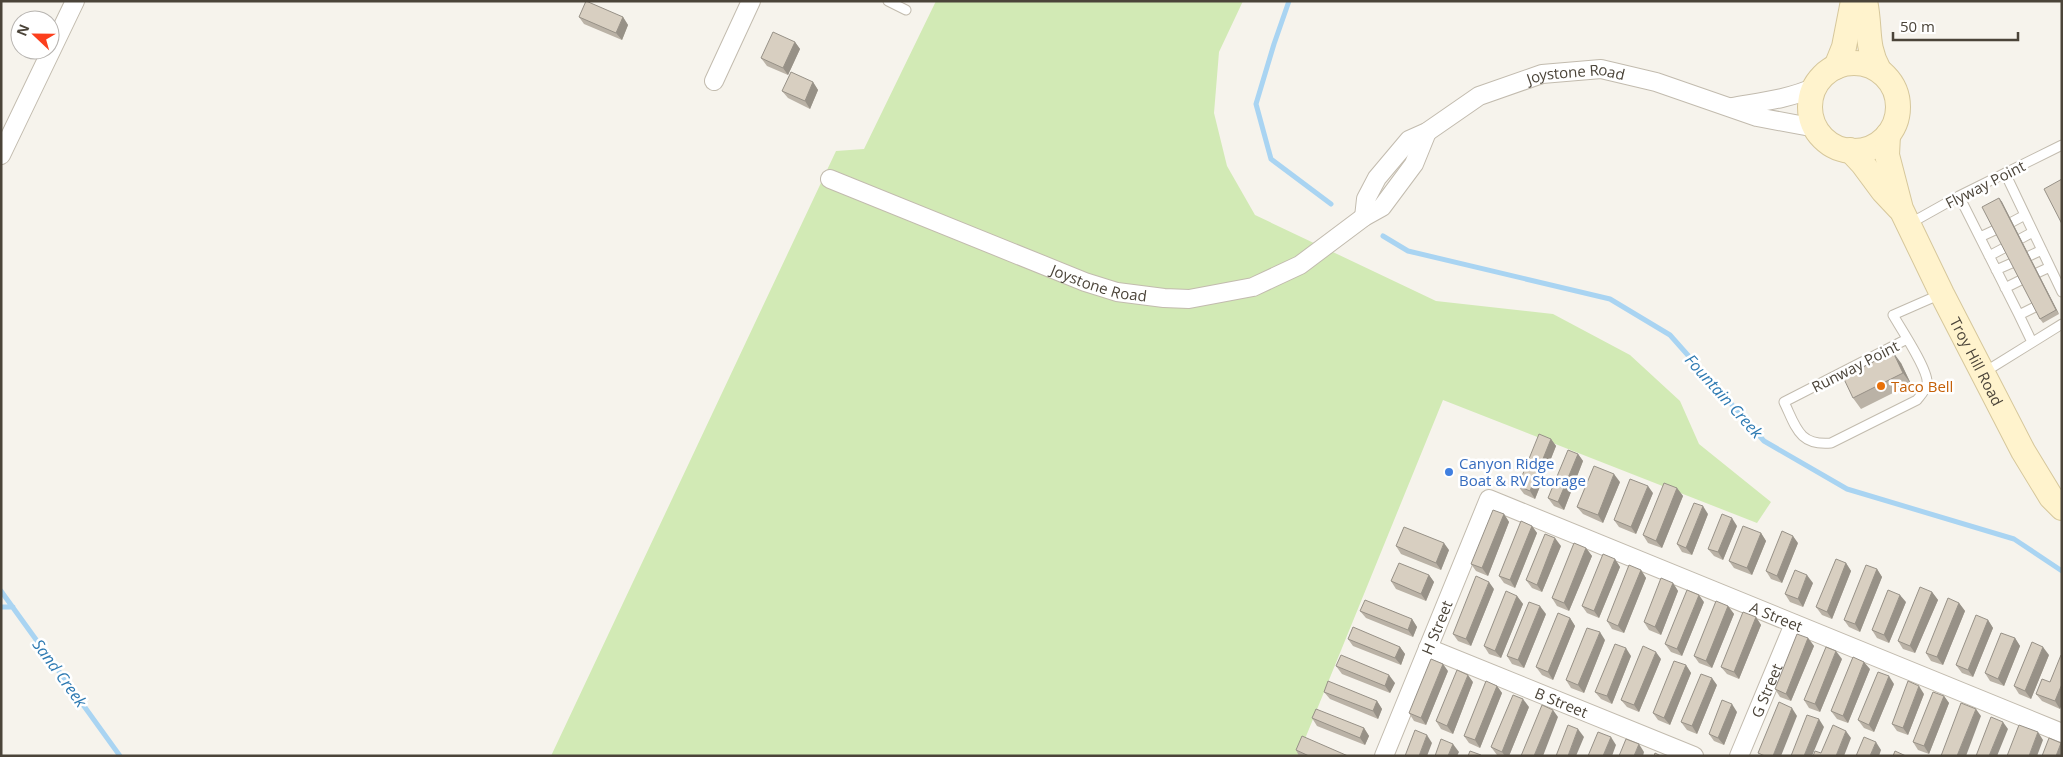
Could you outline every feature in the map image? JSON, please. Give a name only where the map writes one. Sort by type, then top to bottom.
[{"type":"main road","points":[[1836,67],[1842,52],[1853,1]]},
{"type":"main road","points":[[1866,1],[1871,57],[1890,82],[1897,97],[1898,113],[1888,135],[1875,146],[1850,150],[1842,149],[1827,141],[1816,128],[1811,107],[1815,87],[1824,75],[1836,67],[1858,63],[1879,70]]},
{"type":"main road","points":[[1888,135],[1887,155],[1905,216]]},
{"type":"main road","points":[[1850,150],[1863,164],[1883,192],[1905,216]]},
{"type":"main road","name":"Troy Hill Road","points":[[1905,216],[1942,294],[2023,451],[2051,497],[2062,508]]},
{"type":"street","points":[[1,155],[75,1]]},
{"type":"street","points":[[714,81],[751,1]]},
{"type":"street","name":"Joystone Road","points":[[830,179],[1085,282],[1117,292],[1189,299],[1252,287],[1300,265],[1364,217],[1382,207],[1414,164],[1427,132],[1479,96],[1542,74],[1602,69],[1656,82],[1757,117],[1816,128]]},
{"type":"street","name":"Joystone Road","points":[[1732,107],[1792,97],[1815,87]]},
{"type":"street","name":"A Street","points":[[1489,499],[2062,733]]},
{"type":"street","name":"H Street","points":[[1384,756],[1489,499]]},
{"type":"street","name":"G Street","points":[[1739,756],[1794,624]]},
{"type":"street","name":"B Street","points":[[1428,648],[1694,756]]},
{"type":"lane","points":[[888,1],[906,10]]},
{"type":"lane","name":"Flyway Point","points":[[1905,216],[1959,196],[2062,145]]},
{"type":"lane","points":[[2005,174],[2050,267],[2060,294]]},
{"type":"lane","points":[[1959,196],[2032,342]]},
{"type":"lane","points":[[2012,222],[2025,215]]},
{"type":"lane","points":[[1980,237],[1995,230]]},
{"type":"lane","points":[[2020,239],[2033,232]]},
{"type":"lane","points":[[1989,256],[2004,248]]},
{"type":"lane","points":[[2029,256],[2042,250]]},
{"type":"lane","points":[[1996,270],[2012,263]]},
{"type":"lane","points":[[2037,273],[2050,267]]},
{"type":"lane","points":[[2005,288],[2021,280]]},
{"type":"lane","name":"Runway Point","points":[[1907,339],[1784,402],[1805,439],[1817,444],[1831,442],[1917,400],[1925,390],[1928,381],[1919,360],[1907,339],[1893,315],[1942,294]]},
{"type":"lane","points":[[2019,315],[2035,307]]},
{"type":"lane","points":[[1983,373],[2062,324]]},
{"type":"green space","points":[[936,1],[1243,1],[1219,52],[1214,113],[1227,166],[1255,215],[1436,301],[1553,314],[1630,355],[1680,401],[1699,444],[1771,502],[1757,523],[1443,400],[1298,756],[551,756],[836,151],[864,149]]},
{"type":"building","points":[[586,1],[623,17],[616,33],[579,17]]},
{"type":"building","points":[[773,32],[795,42],[783,68],[761,58]]},
{"type":"building","points":[[791,72],[813,82],[805,101],[782,91]]},
{"type":"building","points":[[2062,179],[2062,224],[2044,189]]},
{"type":"building","points":[[1999,198],[2056,310],[2040,319],[1982,207]]},
{"type":"building","points":[[1893,352],[1903,373],[1853,398],[1843,377]]},
{"type":"building","points":[[1539,434],[1551,439],[1530,491],[1518,486]]},
{"type":"building","points":[[1568,450],[1578,454],[1558,502],[1548,498]]},
{"type":"building","points":[[1594,466],[1614,474],[1598,515],[1577,507]]},
{"type":"building","points":[[1630,479],[1648,486],[1631,527],[1614,520]]},
{"type":"building","points":[[1664,483],[1677,488],[1656,541],[1643,535]]},
{"type":"building","points":[[1694,503],[1703,506],[1686,548],[1677,544]]},
{"type":"building","points":[[1493,510],[1504,514],[1482,568],[1471,564]]},
{"type":"building","points":[[1722,514],[1732,518],[1718,552],[1708,549]]},
{"type":"building","points":[[1521,521],[1532,526],[1510,580],[1499,576]]},
{"type":"building","points":[[1743,526],[1761,533],[1747,568],[1729,561]]},
{"type":"building","points":[[1404,527],[1444,543],[1436,563],[1396,546]]},
{"type":"building","points":[[1782,531],[1793,536],[1777,576],[1766,571]]},
{"type":"building","points":[[1545,534],[1555,538],[1537,585],[1526,580]]},
{"type":"building","points":[[1574,543],[1586,548],[1564,603],[1552,598]]},
{"type":"building","points":[[1603,554],[1615,559],[1594,611],[1582,606]]},
{"type":"building","points":[[1836,559],[1846,563],[1827,612],[1816,607]]},
{"type":"building","points":[[1399,563],[1429,575],[1421,594],[1391,581]]},
{"type":"building","points":[[1629,565],[1641,570],[1618,626],[1607,621]]},
{"type":"building","points":[[1866,565],[1877,569],[1855,624],[1844,620]]},
{"type":"building","points":[[1795,570],[1807,575],[1798,599],[1785,594]]},
{"type":"building","points":[[1476,576],[1489,582],[1466,639],[1453,634]]},
{"type":"building","points":[[1661,578],[1673,583],[1655,627],[1644,622]]},
{"type":"building","points":[[1920,587],[1932,592],[1910,646],[1898,641]]},
{"type":"building","points":[[1687,590],[1699,595],[1677,649],[1665,644]]},
{"type":"building","points":[[1888,590],[1900,595],[1884,635],[1872,630]]},
{"type":"building","points":[[1506,591],[1517,596],[1495,651],[1484,646]]},
{"type":"building","points":[[1948,598],[1959,603],[1937,657],[1926,653]]},
{"type":"building","points":[[1365,600],[1412,619],[1408,630],[1360,611]]},
{"type":"building","points":[[1716,601],[1728,606],[1706,661],[1694,656]]},
{"type":"building","points":[[1529,602],[1540,606],[1518,660],[1507,656]]},
{"type":"building","points":[[1743,612],[1756,617],[1734,672],[1721,667]]},
{"type":"building","points":[[1558,613],[1570,618],[1548,672],[1536,667]]},
{"type":"building","points":[[1976,615],[1988,620],[1968,670],[1956,665]]},
{"type":"building","points":[[1353,627],[1400,647],[1395,658],[1348,639]]},
{"type":"building","points":[[1587,628],[1600,632],[1578,685],[1566,680]]},
{"type":"building","points":[[2001,633],[2015,638],[1998,679],[1985,673]]},
{"type":"building","points":[[1797,634],[1808,638],[1786,694],[1775,689]]},
{"type":"building","points":[[2032,642],[2043,647],[2025,691],[2014,686]]},
{"type":"building","points":[[1615,644],[1626,648],[1607,696],[1595,692]]},
{"type":"building","points":[[1643,646],[1656,652],[1634,705],[1621,700]]},
{"type":"building","points":[[1826,647],[1836,651],[1815,704],[1804,700]]},
{"type":"building","points":[[1341,655],[1389,675],[1385,686],[1336,666]]},
{"type":"building","points":[[2061,655],[2062,684],[2055,701],[2036,694],[2042,679],[2050,682]]},
{"type":"building","points":[[1853,657],[1864,662],[1843,716],[1831,711]]},
{"type":"building","points":[[1431,659],[1443,664],[1421,718],[1409,713]]},
{"type":"building","points":[[1674,661],[1686,665],[1664,718],[1653,713]]},
{"type":"building","points":[[1457,670],[1468,675],[1447,726],[1436,721]]},
{"type":"building","points":[[1878,672],[1889,676],[1869,725],[1858,720]]},
{"type":"building","points":[[1701,674],[1712,678],[1692,726],[1681,722]]},
{"type":"building","points":[[1328,681],[1377,701],[1373,711],[1324,692]]},
{"type":"building","points":[[1486,681],[1497,686],[1475,740],[1464,736]]},
{"type":"building","points":[[1908,681],[1919,686],[1903,728],[1892,724]]},
{"type":"building","points":[[1933,692],[1944,696],[1924,746],[1913,742]]},
{"type":"building","points":[[1513,695],[1523,699],[1502,752],[1491,747]]},
{"type":"building","points":[[1722,700],[1732,704],[1718,738],[1709,734]]},
{"type":"building","points":[[1779,702],[1792,708],[1773,756],[1765,756],[1758,753]]},
{"type":"building","points":[[1961,703],[1976,709],[1957,756],[1941,756]]},
{"type":"building","points":[[1542,705],[1553,710],[1534,756],[1521,756]]},
{"type":"building","points":[[1316,709],[1364,728],[1360,738],[1312,718]]},
{"type":"building","points":[[1807,715],[1819,719],[1804,756],[1791,756]]},
{"type":"building","points":[[1991,717],[2003,722],[1989,756],[1976,756]]},
{"type":"building","points":[[1568,725],[1578,729],[1568,756],[1556,756]]},
{"type":"building","points":[[1833,725],[1846,731],[1836,756],[1813,756],[1815,751],[1821,753]]},
{"type":"building","points":[[2019,725],[2038,732],[2029,756],[2007,756]]},
{"type":"building","points":[[1415,730],[1427,735],[1419,756],[1405,756]]},
{"type":"building","points":[[1598,732],[1611,737],[1603,756],[1588,756]]},
{"type":"building","points":[[1302,736],[1348,756],[1309,756],[1296,750]]},
{"type":"building","points":[[1864,737],[1876,742],[1870,756],[1856,756]]},
{"type":"building","points":[[2049,738],[2061,743],[2056,756],[2042,756]]},
{"type":"building","points":[[1441,739],[1453,744],[1448,756],[1435,756]]},
{"type":"building","points":[[1626,739],[1639,744],[1634,756],[1619,756]]},
{"type":"building","points":[[1470,751],[1481,755],[1481,756],[1468,756]]},
{"type":"building","points":[[1895,751],[1906,756],[1893,756]]},
{"type":"waterway","name":"Fountain Creek","points":[[1289,1],[1256,104],[1271,159],[1331,204]]},
{"type":"waterway","name":"Fountain Creek","points":[[1383,236],[1408,251],[1610,299],[1670,335],[1764,441],[1847,489],[2014,539],[2062,571]]},
{"type":"waterway","name":"Sand Creek","points":[[1,591],[120,756]]},
{"type":"waterway","points":[[1,607],[13,607]]},
{"type":"place","name":"Taco Bell","points":[[1881,386]]},
{"type":"place","name":"Canyon Ridge Boat & RV Storage","points":[[1449,472]]}]
